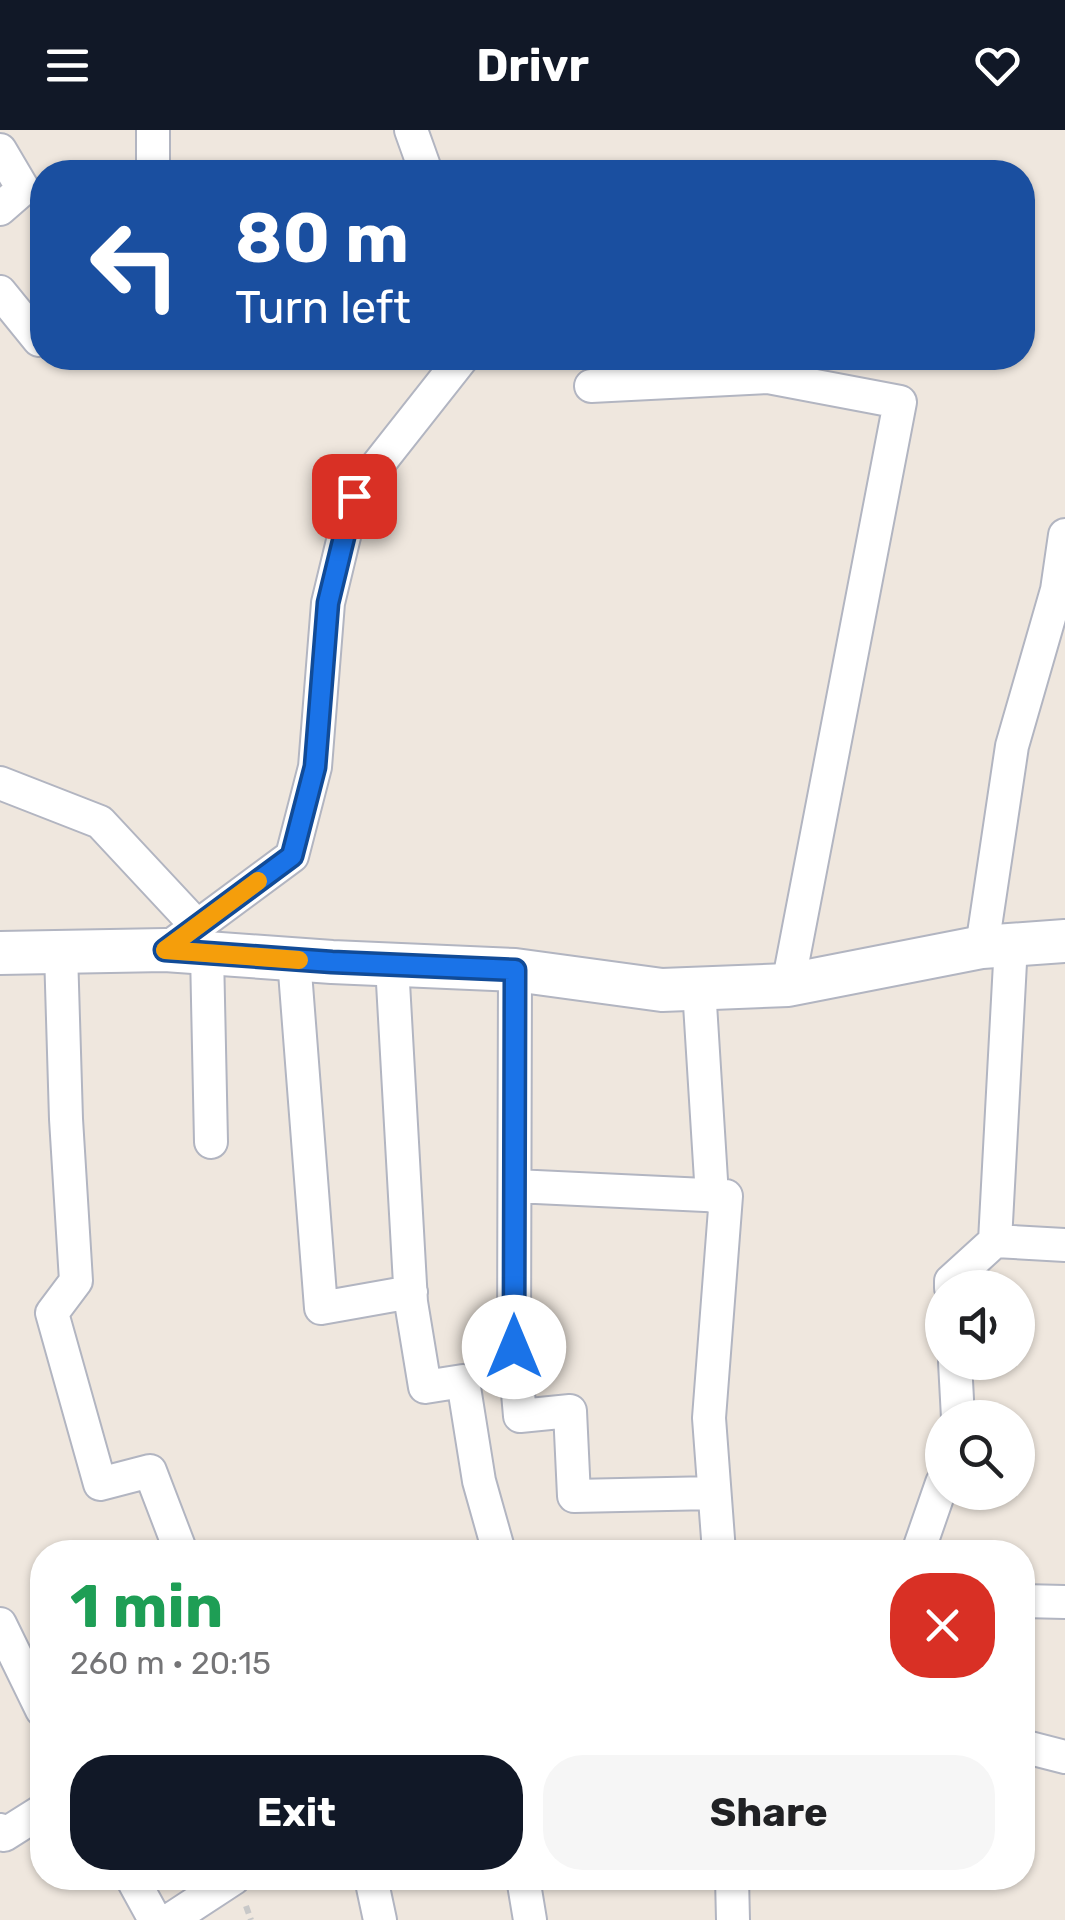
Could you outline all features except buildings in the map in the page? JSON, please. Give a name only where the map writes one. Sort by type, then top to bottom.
[{"type":"street","points":[[153,130],[153,160]]},
{"type":"street","points":[[411,130],[422,160]]},
{"type":"street","points":[[0,150],[23,190],[0,209]]},
{"type":"street","points":[[0,292],[30,329]]},
{"type":"street","points":[[190,943],[292,856],[315,767],[328,603],[354,496],[453,370]]},
{"type":"street","points":[[591,386],[768,376],[900,402],[788,985]]},
{"type":"street","points":[[995,1241],[996,946],[1012,746],[1057,590],[1065,535]]},
{"type":"street","points":[[0,783],[100,822],[190,943],[211,1142]]},
{"type":"street","points":[[0,953],[190,943],[294,960],[515,970],[662,990],[788,985],[996,946],[1065,941]]},
{"type":"street","points":[[60,952],[76,1281],[52,1313],[100,1484],[150,1472],[176,1540]]},
{"type":"street","points":[[294,960],[321,1308],[411,1292]]},
{"type":"street","points":[[392,965],[411,1292],[426,1387],[463,1381],[479,1481],[496,1540]]},
{"type":"street","points":[[515,970],[514,1347],[520,1416],[570,1411],[574,1496],[714,1493]]},
{"type":"street","points":[[700,988],[712,1196]]},
{"type":"street","points":[[514,1186],[726,1196],[709,1418],[718,1540]]},
{"type":"street","points":[[962,1270],[995,1241],[1065,1246]]},
{"type":"street","points":[[922,1540],[933,1510]]},
{"type":"street","points":[[1035,1601],[1065,1602]]},
{"type":"street","points":[[0,1624],[30,1685]]},
{"type":"street","points":[[1035,1750],[1065,1758]]},
{"type":"street","points":[[0,1830],[4,1835],[30,1819]]},
{"type":"street","points":[[139,1890],[156,1920]]},
{"type":"street","points":[[170,1920],[216,1890]]},
{"type":"street","points":[[374,1890],[380,1920]]},
{"type":"street","points":[[525,1890],[530,1920]]},
{"type":"street","points":[[732,1890],[732,1920]]},
{"type":"slow traffic","points":[[258,881],[165,950],[299,960]]},
{"type":"route","points":[[354,496],[328,603],[315,767],[292,856],[165,950],[515,970],[514,1347]]}]
